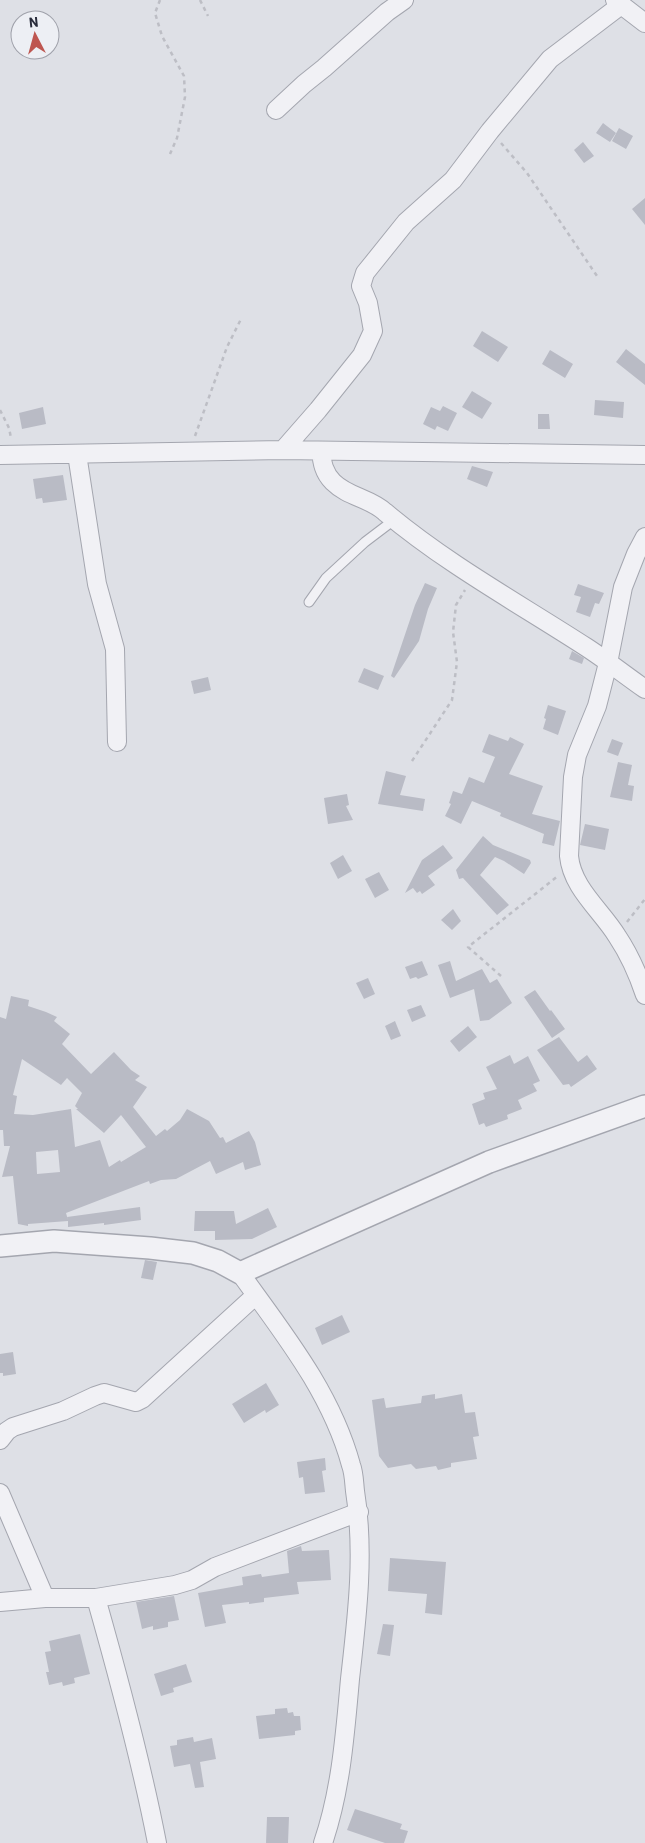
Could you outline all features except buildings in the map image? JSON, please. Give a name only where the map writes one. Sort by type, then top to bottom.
[{"type":"street","points":[[276,110],[387,12],[404,0]]},
{"type":"street","points":[[283,450],[362,355],[373,331],[368,303],[362,286],[365,274],[406,222],[454,180],[490,131],[550,59],[618,3],[645,23]]},
{"type":"street","points":[[7,455],[283,450],[645,455]]},
{"type":"street","points":[[320,451],[322,465],[332,481],[345,491],[385,511],[447,560],[588,648],[645,689]]},
{"type":"street","points":[[77,454],[97,584],[115,649],[117,742]]},
{"type":"street","points":[[645,537],[640,556],[623,587],[608,663],[597,706],[584,736],[576,762],[569,856],[570,868],[577,882],[617,936],[635,966],[645,996]]},
{"type":"street","points":[[240,1273],[489,1162],[645,1106]]},
{"type":"street","points":[[0,1246],[54,1241],[193,1253],[218,1261],[240,1273],[293,1346],[324,1396],[340,1431],[352,1466],[359,1512],[360,1551],[354,1638],[341,1771],[330,1822],[323,1843]]},
{"type":"street","points":[[0,1440],[13,1427],[63,1411],[104,1393],[136,1402],[142,1399],[256,1295]]},
{"type":"street","points":[[0,1493],[45,1598]]},
{"type":"street","points":[[0,1602],[45,1598],[96,1598],[175,1585],[192,1580],[215,1567],[359,1512]]},
{"type":"street","points":[[96,1598],[132,1724],[157,1843]]},
{"type":"lane","points":[[309,602],[326,578],[365,542],[394,520]]},
{"type":"path","points":[[160,0],[155,13],[162,36],[184,76],[185,97],[177,138],[170,154]]},
{"type":"path","points":[[200,0],[208,16]]},
{"type":"path","points":[[490,131],[527,173],[597,276]]},
{"type":"path","points":[[188,452],[227,347],[241,320]]},
{"type":"path","points":[[0,410],[9,428],[7,455]]},
{"type":"path","points":[[412,761],[452,700],[457,662],[454,632],[456,605],[474,576]]},
{"type":"path","points":[[501,976],[468,947],[570,868]]},
{"type":"path","points":[[617,936],[645,899]]}]
